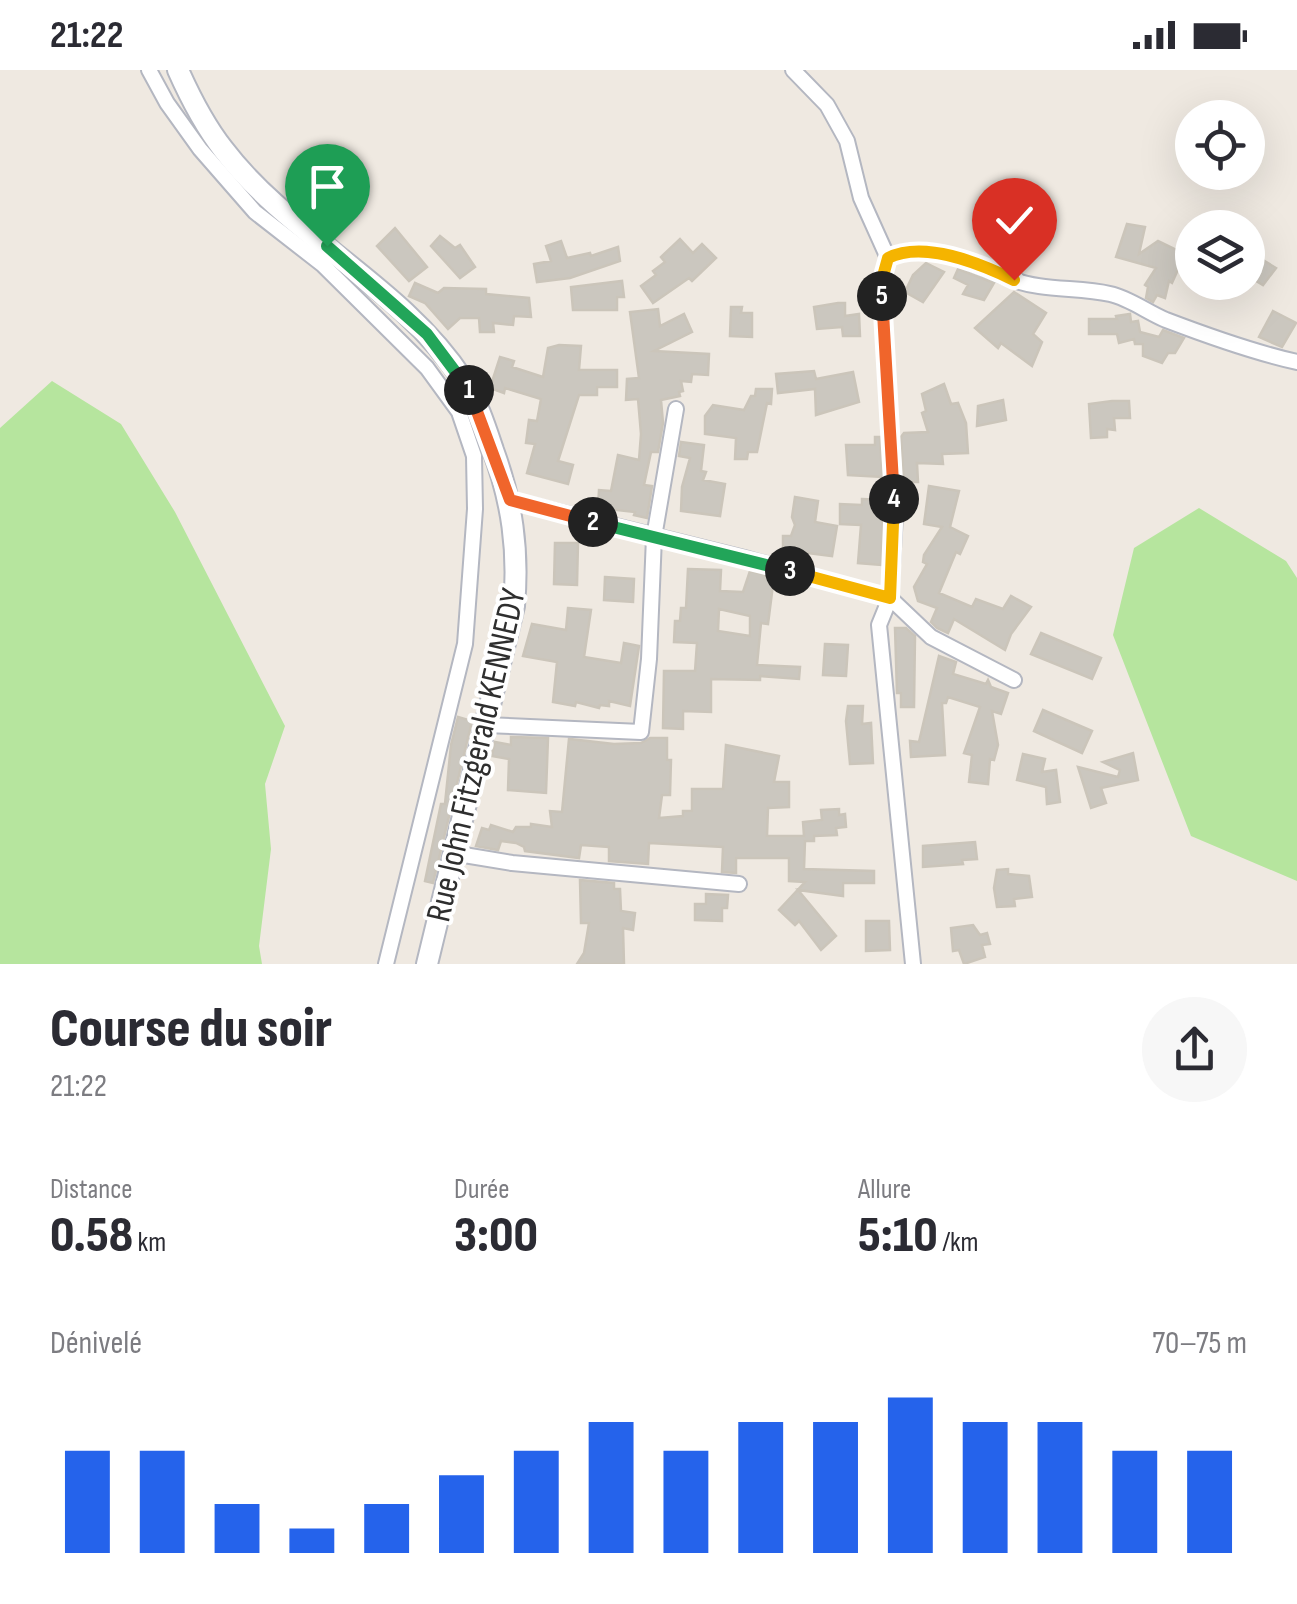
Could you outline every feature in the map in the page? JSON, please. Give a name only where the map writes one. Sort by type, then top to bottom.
[{"type":"street","points":[[149,70],[166,103],[255,212],[324,266],[427,368],[459,412],[474,456],[476,509],[464,644],[386,964]]},
{"type":"street","name":"Rue John Fitzgerald KENNEDY","points":[[178,70],[223,150],[288,214],[404,312],[447,358],[476,404],[510,500],[517,556],[514,606],[427,964]]},
{"type":"street","points":[[792,70],[827,105],[847,141],[861,198],[888,258],[881,283],[895,516],[890,598],[879,625],[913,964]]},
{"type":"street","points":[[888,258],[903,250],[932,253],[987,267],[1014,280],[1113,294],[1164,319],[1268,356],[1297,362]]},
{"type":"street","points":[[486,725],[641,732],[649,660],[654,537],[676,408]]},
{"type":"street","points":[[510,500],[890,598],[930,637],[1014,680]]},
{"type":"street","points":[[452,853],[512,863],[739,884]]},
{"type":"green space","points":[[52,381],[121,424],[175,512],[285,726],[265,784],[271,849],[259,946],[262,964],[0,964],[0,428]]},
{"type":"green space","points":[[1199,508],[1286,561],[1297,578],[1297,881],[1191,836],[1113,635],[1134,548]]},
{"type":"building","points":[[1127,224],[1145,227],[1139,254],[1158,241],[1175,249],[1175,276],[1172,283],[1169,281],[1165,298],[1157,295],[1153,302],[1146,298],[1145,285],[1156,268],[1116,257]]},
{"type":"building","points":[[395,228],[427,267],[409,281],[377,246]]},
{"type":"building","points":[[440,236],[455,248],[460,245],[475,267],[460,278],[431,246]]},
{"type":"building","points":[[680,239],[693,253],[702,244],[716,258],[692,281],[689,278],[653,303],[641,286],[656,275],[653,271],[665,262],[661,257]]},
{"type":"building","points":[[561,241],[567,258],[590,253],[591,256],[618,247],[620,261],[570,278],[537,282],[534,264],[551,261],[546,246]]},
{"type":"building","points":[[1265,261],[1276,268],[1265,282]]},
{"type":"building","points":[[926,263],[944,272],[923,302],[905,292],[913,275]]},
{"type":"building","points":[[958,269],[994,283],[984,300],[963,294],[968,285],[954,278]]},
{"type":"building","points":[[622,281],[624,297],[617,297],[617,310],[573,310],[571,287]]},
{"type":"building","points":[[415,283],[438,293],[444,288],[486,289],[486,294],[529,298],[531,317],[514,316],[513,325],[493,323],[494,332],[480,332],[479,318],[460,318],[448,329],[425,303],[409,296]]},
{"type":"building","points":[[1014,292],[1046,313],[1033,334],[1042,342],[1032,366],[1001,343],[998,348],[975,328]]},
{"type":"building","points":[[845,303],[845,316],[859,314],[860,336],[843,336],[842,327],[817,329],[814,307]]},
{"type":"building","points":[[731,307],[742,307],[741,313],[752,313],[752,337],[730,336]]},
{"type":"building","points":[[658,309],[660,326],[684,314],[692,332],[654,351],[709,354],[708,375],[692,374],[691,382],[681,381],[680,396],[661,400],[663,423],[658,452],[651,452],[644,485],[652,486],[647,518],[634,515],[635,512],[598,508],[599,490],[611,491],[618,455],[639,460],[638,399],[626,400],[627,379],[639,378],[630,312]]},
{"type":"building","points":[[1273,311],[1296,323],[1282,347],[1259,337]]},
{"type":"building","points":[[1130,314],[1131,322],[1138,321],[1140,332],[1159,337],[1163,330],[1184,338],[1175,353],[1168,353],[1162,363],[1143,356],[1143,344],[1135,344],[1134,339],[1119,343],[1117,334],[1089,334],[1089,319],[1117,319],[1116,316]]},
{"type":"building","points":[[581,346],[579,370],[617,370],[617,387],[597,387],[597,395],[579,395],[558,461],[573,465],[568,484],[527,473],[535,444],[526,443],[529,420],[537,421],[541,399],[505,388],[504,393],[490,388],[500,357],[514,361],[512,367],[543,377],[548,348]]},
{"type":"building","points":[[814,371],[816,379],[853,372],[859,402],[816,415],[815,389],[778,393],[776,374]]},
{"type":"building","points":[[944,384],[951,404],[958,403],[966,423],[968,453],[942,454],[943,464],[917,463],[918,482],[904,482],[901,437],[904,433],[928,432],[922,394]]},
{"type":"building","points":[[756,389],[772,389],[757,452],[748,452],[747,459],[735,459],[736,438],[705,434],[705,416],[713,405],[744,410]]},
{"type":"building","points":[[1003,400],[1006,420],[977,426],[978,406]]},
{"type":"building","points":[[1129,401],[1130,418],[1114,418],[1115,430],[1107,429],[1107,437],[1091,438],[1089,404]]},
{"type":"building","points":[[875,437],[880,437],[882,477],[848,475],[846,445],[875,445]]},
{"type":"building","points":[[681,442],[704,445],[703,480],[725,484],[720,516],[681,511],[682,487],[690,458],[679,456]]},
{"type":"building","points":[[929,486],[959,491],[950,527],[968,536],[960,554],[956,552],[939,593],[972,607],[976,599],[1003,609],[1011,596],[1031,607],[1011,634],[1005,650],[954,619],[948,633],[937,628],[931,622],[937,608],[918,601],[914,587],[927,564],[923,562],[924,555],[942,527],[924,524]]},
{"type":"building","points":[[795,497],[818,501],[815,522],[837,526],[832,556],[783,550],[783,536],[791,536],[795,525]]},
{"type":"building","points":[[862,499],[883,500],[881,565],[858,563],[861,525],[840,524],[840,504],[862,505]]},
{"type":"building","points":[[555,543],[578,543],[577,585],[554,584]]},
{"type":"building","points":[[688,569],[721,570],[720,591],[743,592],[750,571],[774,577],[768,624],[761,623],[757,665],[800,667],[799,679],[711,679],[711,712],[683,711],[683,729],[663,728],[664,671],[695,671],[697,643],[674,642],[675,621],[680,621],[681,608],[686,608]],"holes":[[[719,609],[750,616],[750,636],[718,631]]]},
{"type":"building","points":[[605,577],[634,579],[633,602],[604,600]]},
{"type":"building","points":[[568,608],[591,610],[584,657],[621,663],[624,643],[639,646],[630,706],[609,701],[609,706],[599,708],[553,702],[557,662],[523,656],[532,624],[566,630]]},
{"type":"building","points":[[895,628],[906,628],[915,636],[914,707],[901,707],[901,693],[897,693]]},
{"type":"building","points":[[1041,633],[1101,658],[1092,679],[1031,654]]},
{"type":"building","points":[[825,644],[848,645],[846,676],[823,675]]},
{"type":"building","points":[[939,656],[956,662],[953,674],[986,684],[988,680],[991,687],[1008,693],[1001,714],[992,711],[998,745],[994,760],[990,759],[988,784],[969,782],[972,755],[964,753],[980,707],[948,697],[942,703],[945,755],[911,757],[910,741],[919,742]]},
{"type":"building","points":[[848,706],[863,706],[862,724],[871,723],[873,763],[850,764]]},
{"type":"building","points":[[1043,710],[1092,731],[1082,753],[1034,731]]},
{"type":"building","points":[[458,717],[472,721],[433,883],[425,881],[441,804],[445,804]]},
{"type":"building","points":[[511,737],[548,738],[546,793],[508,790],[509,759],[492,756],[495,742],[511,745]]},
{"type":"building","points":[[650,738],[667,738],[667,760],[671,760],[670,795],[662,795],[659,818],[683,816],[683,811],[692,811],[692,789],[723,789],[726,745],[779,756],[774,782],[789,782],[789,807],[768,808],[767,836],[804,836],[803,822],[822,820],[821,810],[839,809],[839,815],[845,814],[846,827],[836,828],[837,835],[814,836],[814,841],[805,841],[804,869],[874,871],[874,883],[843,883],[843,896],[798,890],[836,936],[821,950],[799,921],[795,925],[779,910],[805,882],[789,881],[789,858],[736,858],[736,873],[722,872],[723,847],[649,843],[648,864],[609,861],[609,847],[581,845],[579,858],[525,851],[516,843],[501,841],[498,850],[476,846],[482,828],[489,830],[491,825],[513,832],[516,827],[531,824],[552,827],[550,811],[562,812],[569,739],[614,744],[641,743]]},
{"type":"building","points":[[1133,753],[1138,780],[1101,788],[1106,803],[1091,808],[1078,767],[1118,777],[1120,770],[1103,762]]},
{"type":"building","points":[[1023,754],[1045,759],[1042,772],[1056,770],[1060,802],[1047,804],[1046,787],[1017,780]]},
{"type":"building","points":[[975,842],[977,859],[923,867],[923,846]]},
{"type":"building","points":[[1008,869],[1008,874],[1029,876],[1032,897],[1014,899],[1015,906],[997,907],[997,870]]},
{"type":"building","points":[[580,880],[614,883],[614,889],[620,889],[621,911],[635,913],[633,930],[623,928],[624,964],[577,964],[584,953],[589,923],[581,923]]},
{"type":"building","points":[[706,894],[728,895],[722,921],[695,920],[695,904],[706,904]]},
{"type":"building","points":[[866,921],[889,921],[890,950],[866,951]]},
{"type":"building","points":[[973,925],[980,935],[987,933],[990,944],[982,945],[985,957],[964,964],[959,950],[953,951],[951,928]]},
{"type":"route","points":[[327,246],[427,334],[464,381],[510,500],[890,598],[895,516],[881,283],[888,258],[903,250],[932,253],[987,267],[1014,280]]}]
